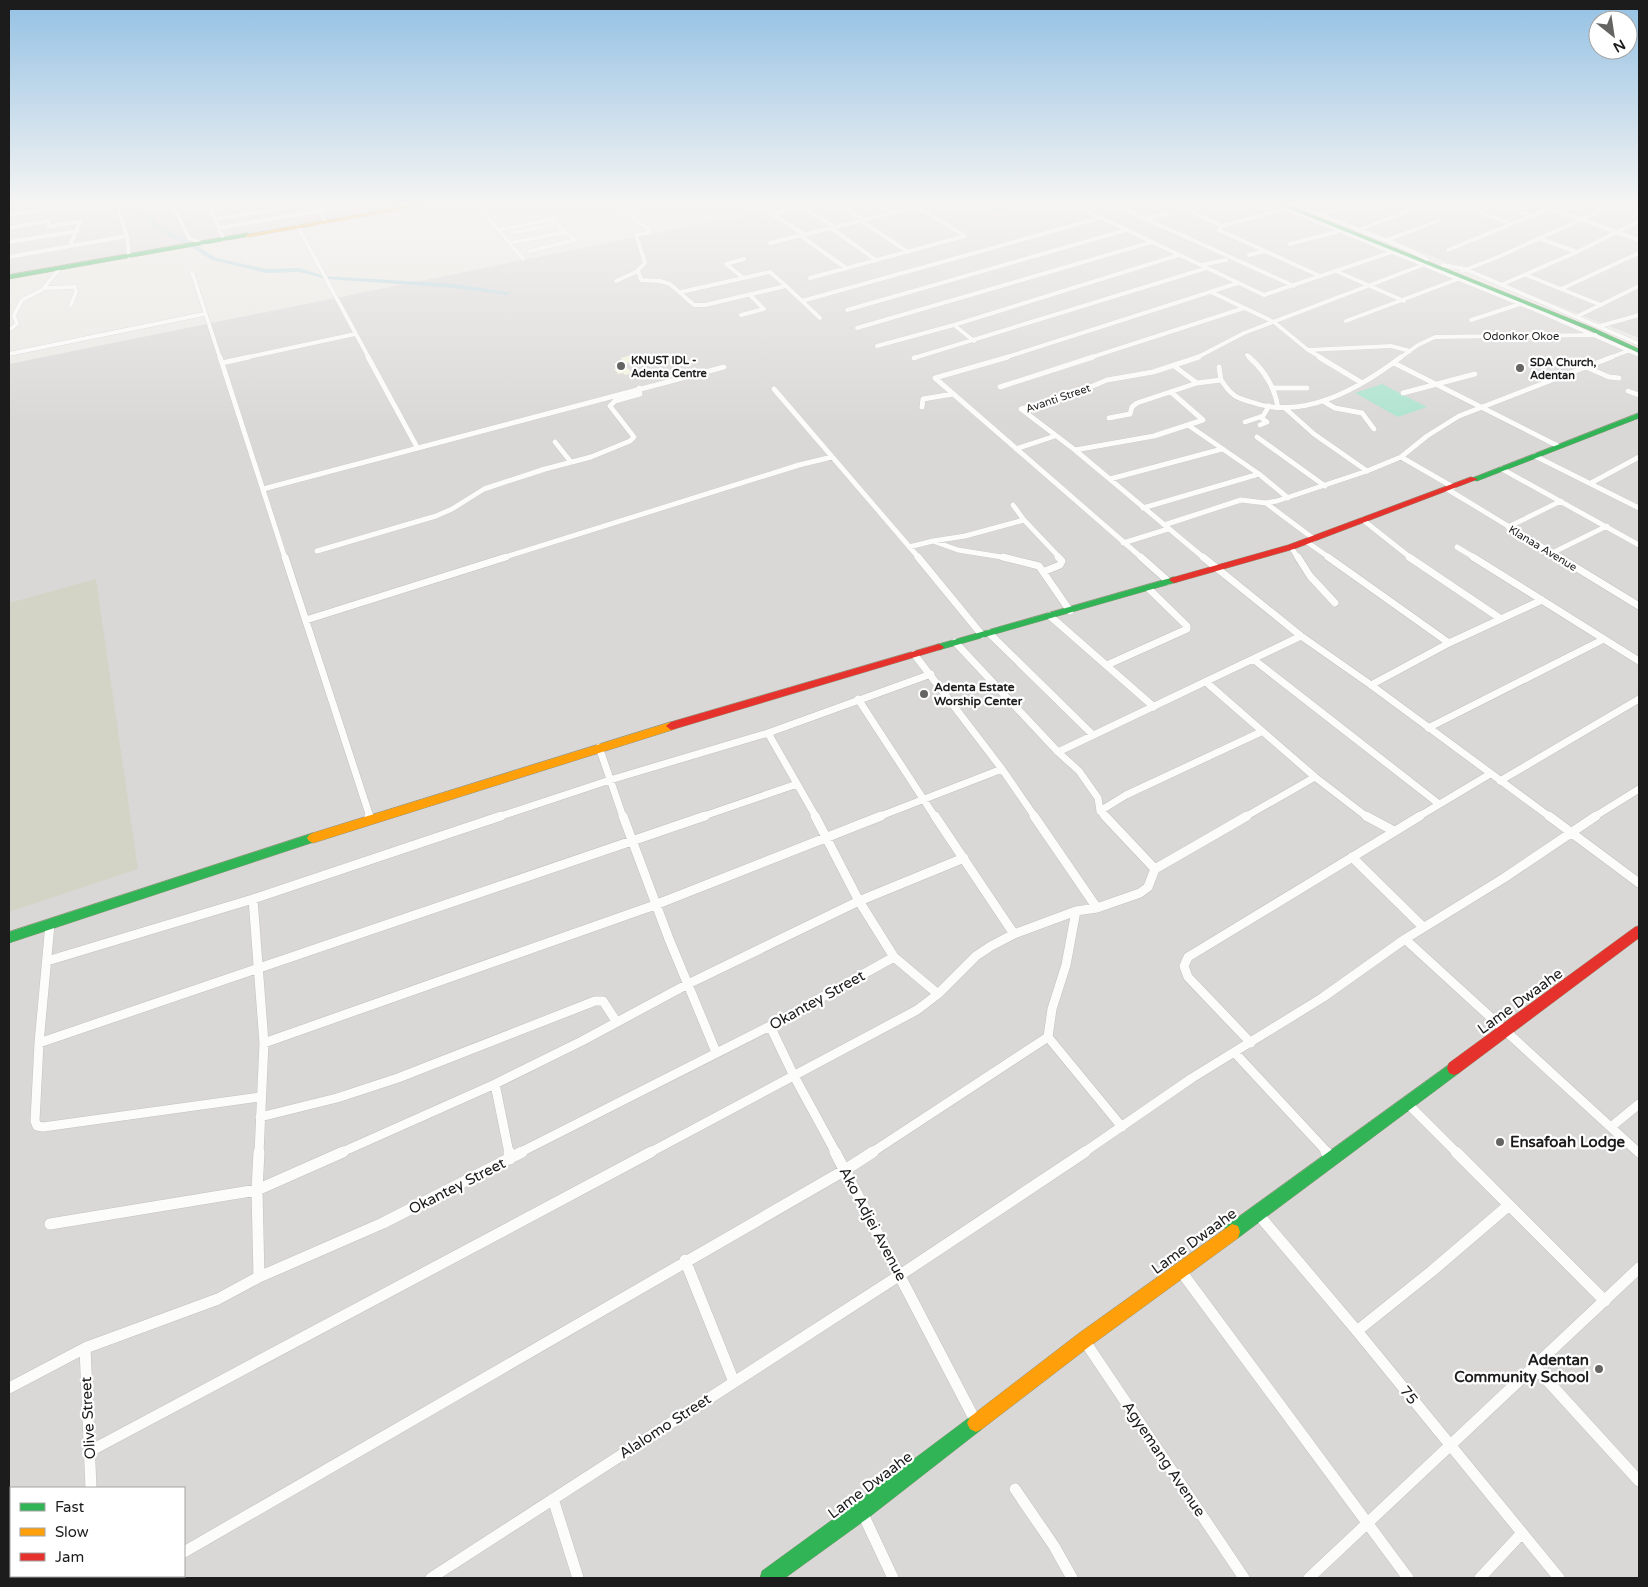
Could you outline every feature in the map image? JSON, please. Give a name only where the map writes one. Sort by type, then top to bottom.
[{"type":"main road","points":[[1462,277],[1540,310],[1637,347]]},
{"type":"main road","points":[[1465,277],[1505,287],[1637,347]]},
{"type":"main road","points":[[1505,287],[1521,301]]},
{"type":"main road","points":[[9,938],[370,819],[599,747],[745,705],[815,682],[1070,611],[1130,592],[1149,589],[1168,581],[1291,547],[1502,469],[1639,415]]},
{"type":"main road","name":"Lame Dwaahe","points":[[769,1578],[861,1511],[1084,1340],[1200,1257],[1408,1104],[1504,1030],[1639,932]]},
{"type":"street","points":[[9,330],[17,324],[14,312],[22,300],[45,288],[53,277]]},
{"type":"street","points":[[193,277],[370,819]]},
{"type":"street","points":[[324,277],[417,447]]},
{"type":"street","points":[[616,281],[624,277]]},
{"type":"street","points":[[640,277],[641,280],[665,282],[681,292],[691,302],[700,306],[786,286]]},
{"type":"street","points":[[681,292],[746,277]]},
{"type":"street","points":[[776,277],[820,318]]},
{"type":"street","points":[[802,300],[885,277]]},
{"type":"street","points":[[847,310],[962,277]]},
{"type":"street","points":[[857,328],[1032,277]]},
{"type":"street","points":[[876,346],[954,325],[1108,277]]},
{"type":"street","points":[[914,358],[1178,277]]},
{"type":"street","points":[[1226,277],[1264,295],[1317,277]]},
{"type":"street","points":[[1274,277],[1294,286]]},
{"type":"street","points":[[1349,277],[1404,301]]},
{"type":"street","name":"Avanti Street","points":[[1390,277],[1244,333],[1206,354],[1174,366],[1107,380],[1069,396],[1021,409],[1075,450],[1166,527],[1301,636],[1639,882]]},
{"type":"street","points":[[1346,321],[1404,301],[1453,277]]},
{"type":"street","points":[[1462,277],[1596,335],[1637,347]]},
{"type":"street","points":[[1505,287],[1521,277]]},
{"type":"street","points":[[1533,277],[1601,305]]},
{"type":"street","points":[[1561,289],[1587,277]]},
{"type":"street","points":[[1168,581],[1130,550],[935,377],[1005,358],[1238,283]]},
{"type":"street","points":[[1471,320],[1521,301],[1579,316],[1639,286]]},
{"type":"street","points":[[45,288],[75,287],[76,292],[71,306]]},
{"type":"street","points":[[1505,287],[1602,326],[1637,347]]},
{"type":"street","points":[[1211,292],[1274,322],[1308,350],[1362,383]]},
{"type":"street","points":[[741,316],[764,309],[750,295]]},
{"type":"street","points":[[1521,301],[1590,335],[1637,347]]},
{"type":"street","points":[[1000,387],[1244,308]]},
{"type":"street","points":[[9,354],[204,314]]},
{"type":"street","points":[[1602,326],[1639,315]]},
{"type":"street","points":[[954,325],[974,341]]},
{"type":"street","points":[[222,363],[355,334]]},
{"type":"street","name":"Odonkor Okoe","points":[[1302,408],[1323,401],[1362,383],[1394,363],[1424,340],[1445,336],[1596,335]]},
{"type":"street","points":[[1308,350],[1391,346],[1410,351]]},
{"type":"street","points":[[1123,543],[1241,500],[1266,503],[1288,498],[1367,471],[1401,457],[1440,426],[1482,406],[1637,347]]},
{"type":"street","points":[[1247,355],[1255,362],[1273,388],[1278,398],[1278,408]]},
{"type":"street","points":[[1394,363],[1558,446]]},
{"type":"street","points":[[1174,366],[1197,383]]},
{"type":"street","points":[[263,489],[724,367]]},
{"type":"street","points":[[1218,367],[1221,380],[1234,396],[1278,408],[1302,408],[1308,411],[1316,409]]},
{"type":"street","points":[[1586,367],[1605,376],[1619,378]]},
{"type":"street","points":[[1403,393],[1475,374]]},
{"type":"street","points":[[1109,418],[1130,414],[1132,407],[1137,403],[1197,383],[1221,380]]},
{"type":"street","points":[[317,551],[436,516],[452,509],[484,489],[591,457],[630,441],[634,437],[610,406],[615,401],[640,394],[639,388]]},
{"type":"street","points":[[1273,388],[1307,388]]},
{"type":"street","points":[[774,389],[986,634],[1093,735]]},
{"type":"street","points":[[1628,391],[1639,396]]},
{"type":"street","points":[[1075,450],[1154,436],[1203,420],[1171,392]]},
{"type":"street","points":[[922,407],[922,399],[953,394]]},
{"type":"street","points":[[1323,401],[1331,407]]},
{"type":"street","points":[[1245,422],[1266,413],[1268,406]]},
{"type":"street","points":[[1324,408],[1331,407],[1362,414],[1374,429]]},
{"type":"street","points":[[1286,409],[1314,434],[1367,471]]},
{"type":"street","points":[[1260,417],[1267,422],[1260,426]]},
{"type":"street","points":[[1188,425],[1259,474],[1288,498]]},
{"type":"street","points":[[1016,449],[1055,436]]},
{"type":"street","points":[[1257,437],[1325,486]]},
{"type":"street","points":[[555,442],[571,462]]},
{"type":"street","points":[[1110,479],[1222,449]]},
{"type":"street","points":[[1536,456],[1638,507]]},
{"type":"street","points":[[306,620],[799,465],[832,457]]},
{"type":"street","name":"Klanaa Avenue","points":[[1401,457],[1508,526],[1639,606]]},
{"type":"street","points":[[1591,483],[1639,457]]},
{"type":"street","points":[[1502,469],[1639,545]]},
{"type":"street","points":[[1143,508],[1259,474]]},
{"type":"street","points":[[1508,526],[1561,501]]},
{"type":"street","points":[[1266,503],[1311,540],[1450,643]]},
{"type":"street","points":[[1013,505],[1024,520],[1062,561],[1060,565],[1045,571]]},
{"type":"street","points":[[909,547],[949,537],[965,536],[1024,520]]},
{"type":"street","points":[[1363,520],[1414,561],[1501,619]]},
{"type":"street","points":[[1552,553],[1607,526]]},
{"type":"street","points":[[1130,550],[1133,540]]},
{"type":"street","points":[[933,541],[958,550],[1019,560],[1039,566],[1045,571],[1059,597],[1070,611]]},
{"type":"street","points":[[1291,547],[1310,576],[1335,603]]},
{"type":"street","points":[[1457,547],[1639,661]]},
{"type":"street","points":[[1107,665],[1188,629],[1149,589]]},
{"type":"street","points":[[1370,685],[1450,643],[1542,600]]},
{"type":"street","points":[[1050,616],[1154,708]]},
{"type":"street","points":[[1058,752],[1154,708],[1301,636]]},
{"type":"street","points":[[1428,728],[1604,639]]},
{"type":"street","points":[[955,642],[1091,786],[1098,798],[1100,811],[1155,869]]},
{"type":"street","points":[[914,654],[1002,770],[1097,908]]},
{"type":"street","points":[[1253,659],[1440,804]]},
{"type":"street","points":[[47,961],[254,898],[610,780],[768,733],[858,698],[931,674]]},
{"type":"street","points":[[1206,682],[1261,732],[1315,777],[1368,818],[1394,831]]},
{"type":"street","points":[[858,698],[1014,934]]},
{"type":"street","points":[[1500,781],[1639,699]]},
{"type":"street","points":[[1100,811],[1126,795],[1261,732]]},
{"type":"street","points":[[768,733],[828,838],[859,901],[894,958],[938,994]]},
{"type":"street","points":[[599,747],[631,843],[686,985],[716,1052]]},
{"type":"street","points":[[264,1044],[655,905],[923,799],[1002,770]]},
{"type":"street","points":[[1251,1043],[1188,976],[1184,966],[1188,956],[1490,774]]},
{"type":"street","points":[[90,1451],[917,1010],[938,994],[976,956],[990,946],[1014,934],[1076,911],[1097,908],[1140,893],[1148,887],[1155,869],[1315,777]]},
{"type":"street","points":[[39,1043],[258,966],[631,843],[797,784]]},
{"type":"street","name":"Alalomo Street","points":[[431,1578],[900,1275],[1192,1078],[1322,998],[1405,939],[1504,878],[1571,832],[1639,789]]},
{"type":"street","points":[[1352,856],[1424,927]]},
{"type":"street","points":[[50,1224],[257,1190],[495,1084],[582,1041],[686,985],[859,901],[964,858]]},
{"type":"street","points":[[254,898],[264,1044],[257,1190],[259,1277]]},
{"type":"street","points":[[185,1551],[685,1260],[845,1170],[1048,1037],[1052,1009],[1066,965],[1076,911]]},
{"type":"street","points":[[50,924],[39,1043],[35,1121],[37,1126],[44,1127],[260,1097]]},
{"type":"street","points":[[1405,939],[1639,1153]]},
{"type":"street","name":"Okantey Street","points":[[9,1388],[85,1348],[218,1299],[259,1277],[383,1224],[770,1026],[894,958]]},
{"type":"street","points":[[260,1117],[337,1098],[398,1078],[595,1001],[603,1001],[616,1021]]},
{"type":"street","name":"Ako Adjei Avenue","points":[[770,1026],[794,1076],[976,1422]]},
{"type":"street","points":[[1048,1037],[1122,1127]]},
{"type":"street","points":[[1235,1053],[1333,1159]]},
{"type":"street","points":[[495,1084],[510,1159]]},
{"type":"street","points":[[1408,1104],[1605,1301]]},
{"type":"street","points":[[1611,1127],[1639,1104]]},
{"type":"street","points":[[1357,1331],[1432,1271],[1509,1205]]},
{"type":"street","name":"75","points":[[1258,1214],[1357,1331],[1559,1578]]},
{"type":"street","points":[[685,1260],[734,1382]]},
{"type":"street","points":[[1309,1578],[1639,1268]]},
{"type":"street","points":[[1180,1270],[1408,1578]]},
{"type":"street","name":"Agyemang Avenue","points":[[1084,1340],[1244,1578]]},
{"type":"street","name":"Olive Street","points":[[85,1348],[91,1487]]},
{"type":"street","points":[[1535,1367],[1639,1481]]},
{"type":"street","points":[[1015,1489],[1054,1546],[1072,1578]]},
{"type":"street","points":[[553,1499],[578,1578]]},
{"type":"street","points":[[861,1511],[893,1578]]},
{"type":"street","points":[[1480,1578],[1522,1533]]},
{"type":"shaded area","points":[[439,277],[1453,277],[1639,352],[1639,1578],[9,1578],[9,364]]},
{"type":"shaded area","points":[[1485,277],[1639,277],[1639,338]]},
{"type":"shaded area","name":"KNUST IDL - Adenta Centre","points":[[632,355],[634,357],[638,356],[642,360],[628,363],[626,367],[633,373],[618,374],[614,369],[618,368],[614,364],[622,361],[621,358]]},
{"type":"shaded area","points":[[96,579],[138,869],[9,912],[9,603]]},
{"type":"green space","points":[[1382,384],[1427,407],[1398,417],[1355,393]]},
{"type":"waterway","points":[[328,277],[455,286],[508,293]]},
{"type":"traffic: fast","points":[[1462,277],[1591,329],[1639,351]]},
{"type":"traffic: fast","points":[[1474,479],[1639,415]]},
{"type":"traffic: fast","points":[[939,647],[1174,580]]},
{"type":"traffic: fast","points":[[9,938],[313,838]]},
{"type":"traffic: fast","points":[[1232,1232],[1454,1068]]},
{"type":"traffic: fast","points":[[769,1578],[861,1511],[976,1423]]},
{"type":"traffic: slow","points":[[313,838],[671,726]]},
{"type":"traffic: slow","points":[[976,1423],[1084,1340],[1232,1232]]},
{"type":"traffic: jam","points":[[1174,580],[1291,547],[1474,479]]},
{"type":"traffic: jam","points":[[671,726],[939,647]]},
{"type":"traffic: jam","points":[[1454,1068],[1639,931]]},
{"type":"place","name":"KNUST IDL - Adenta Centre","points":[[621,366]]},
{"type":"place","name":"SDA Church, Adentan","points":[[1520,368]]},
{"type":"place","name":"Adenta Estate Worship Center","points":[[924,694]]},
{"type":"place","name":"Ensafoah Lodge","points":[[1500,1142]]},
{"type":"place","name":"Adentan Community School","points":[[1599,1369]]}]
